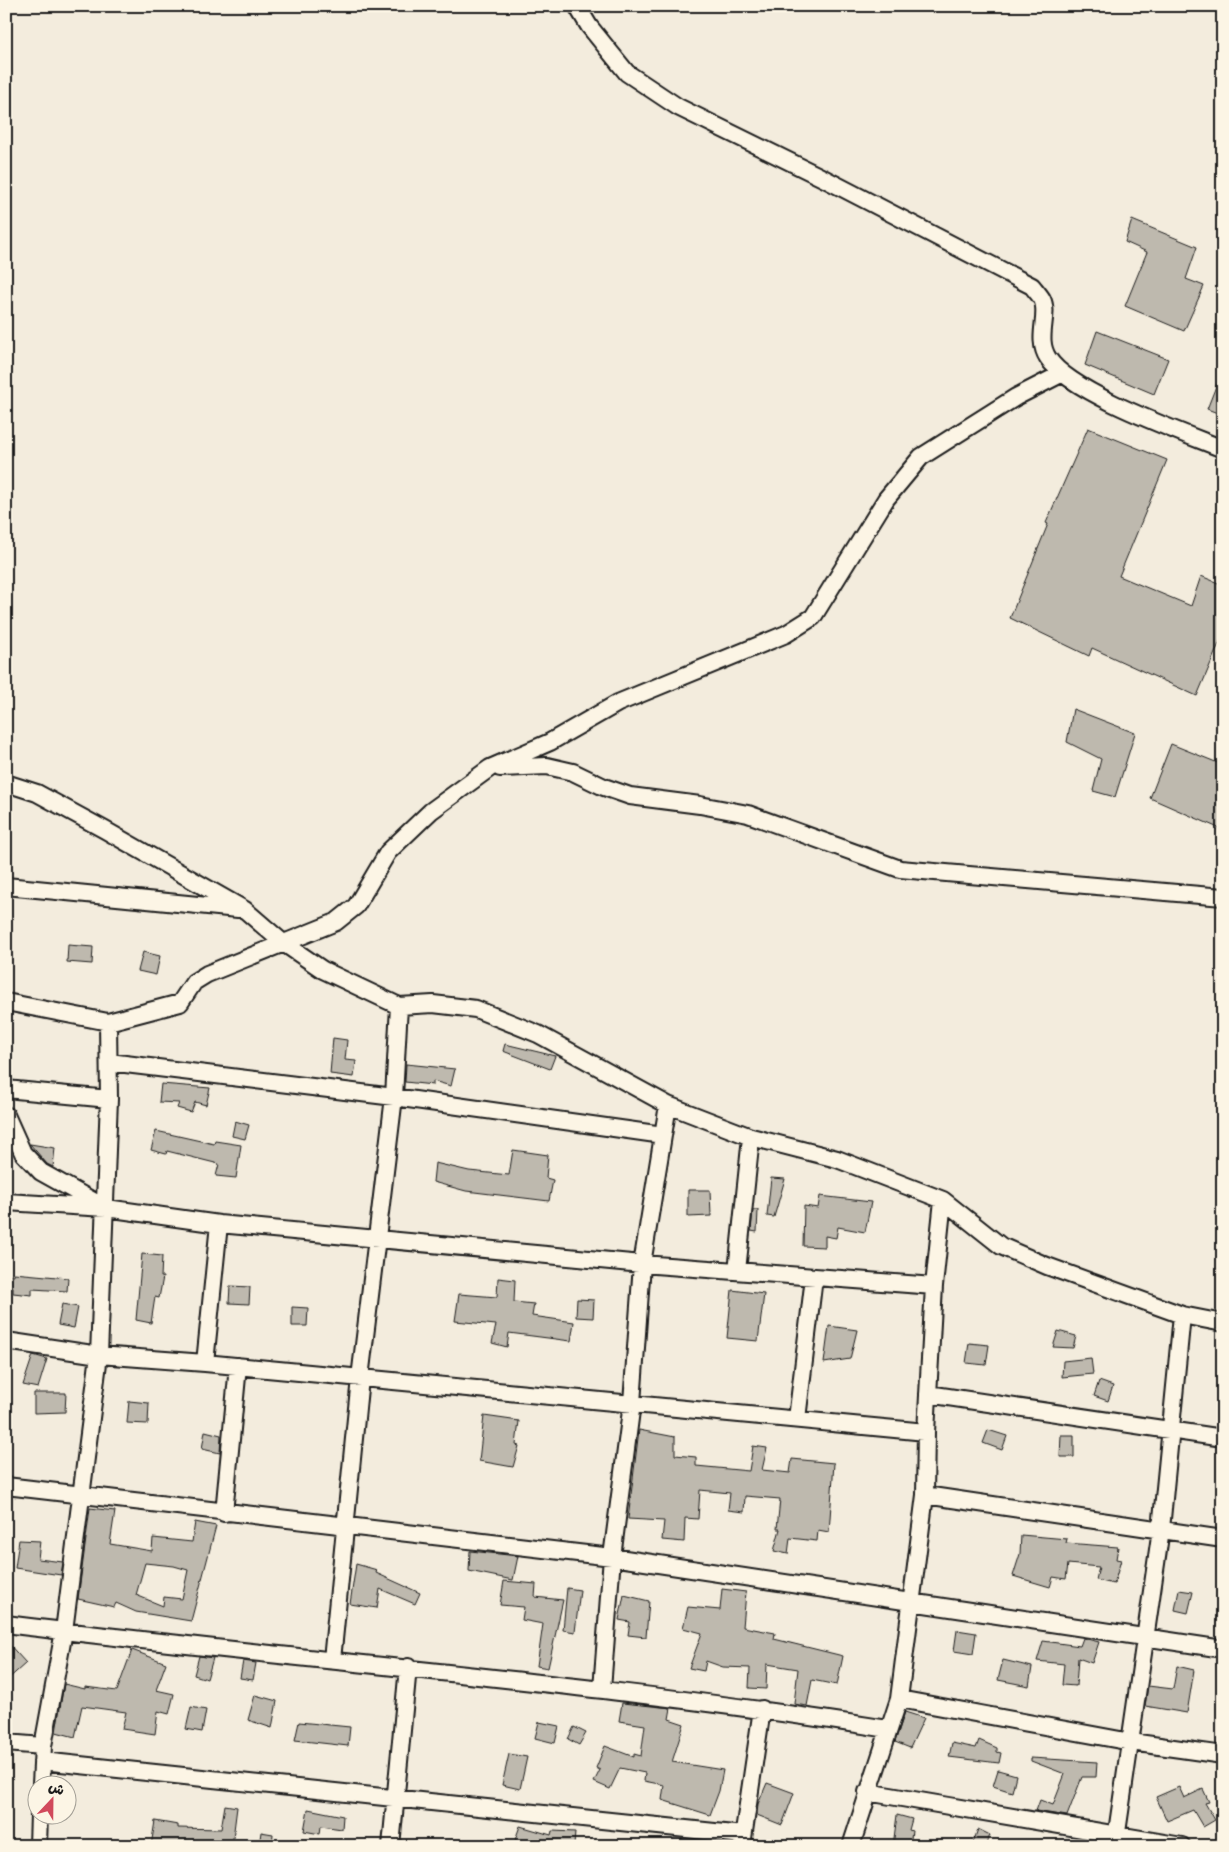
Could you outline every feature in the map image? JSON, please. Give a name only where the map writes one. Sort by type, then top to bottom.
[{"type":"street","points":[[577,6],[589,26],[627,74],[678,107],[823,178],[1032,286],[1043,300],[1042,347],[1061,374],[1080,386],[1139,414],[1223,449]]},
{"type":"street","points":[[6,1002],[108,1022],[180,1003],[194,982],[207,974],[282,942],[336,922],[356,906],[388,852],[431,812],[490,768],[550,742],[618,703],[786,634],[813,617],[886,499],[921,457],[1001,406],[1061,374]]},
{"type":"street","points":[[490,768],[547,766],[574,772],[604,787],[630,796],[700,805],[748,814],[900,869],[1223,897]]},
{"type":"street","points":[[6,783],[37,792],[245,910],[282,942],[323,970],[399,1006],[433,1004],[476,1009],[538,1034],[668,1105],[751,1137],[837,1159],[943,1200],[1001,1246],[1047,1266],[1182,1315],[1223,1323]]},
{"type":"street","points":[[6,886],[245,910]]},
{"type":"street","points":[[332,1660],[360,1378],[394,1097],[399,1006]]},
{"type":"street","points":[[41,1774],[64,1631],[99,1355],[110,1100],[108,1022]]},
{"type":"street","points":[[109,1062],[394,1097],[663,1135]]},
{"type":"street","points":[[6,1089],[110,1100]]},
{"type":"street","points":[[602,1689],[612,1557],[632,1403],[642,1264],[668,1105]]},
{"type":"street","points":[[6,1115],[23,1153],[41,1172],[106,1208]]},
{"type":"street","points":[[737,1271],[751,1137]]},
{"type":"street","points":[[850,1846],[899,1699],[925,1495],[926,1432],[934,1286],[943,1200]]},
{"type":"street","points":[[9,1203],[106,1208],[219,1224],[642,1264],[934,1286]]},
{"type":"street","points":[[205,1362],[219,1224]]},
{"type":"street","points":[[797,1419],[814,1277]]},
{"type":"street","points":[[1116,1841],[1161,1529],[1182,1315]]},
{"type":"street","points":[[6,1341],[99,1355],[205,1362],[926,1432]]},
{"type":"street","points":[[224,1513],[238,1366]]},
{"type":"street","points":[[928,1394],[1172,1428],[1223,1438]]},
{"type":"street","points":[[6,1486],[612,1557],[912,1600],[1223,1649]]},
{"type":"street","points":[[925,1495],[1223,1539]]},
{"type":"street","points":[[6,1624],[602,1689],[762,1709],[888,1729]]},
{"type":"street","points":[[391,1846],[408,1667]]},
{"type":"street","points":[[899,1699],[1131,1742],[1223,1755]]},
{"type":"street","points":[[6,1743],[43,1753],[742,1840],[762,1709]]},
{"type":"street","points":[[867,1792],[1116,1841],[1182,1846]]},
{"type":"street","points":[[38,1846],[39,1824]]},
{"type":"building","points":[[1132,220],[1197,247],[1186,279],[1204,286],[1184,331],[1125,306],[1147,252],[1125,242]]},
{"type":"building","points":[[1097,331],[1168,359],[1154,394],[1085,365]]},
{"type":"building","points":[[1223,371],[1223,415],[1207,409]]},
{"type":"building","points":[[1088,428],[1167,460],[1119,576],[1191,606],[1201,576],[1223,585],[1223,634],[1197,696],[1092,648],[1089,656],[1010,618],[1048,524],[1046,523]]},
{"type":"building","points":[[1073,709],[1135,733],[1115,797],[1093,791],[1101,759],[1067,742]]},
{"type":"building","points":[[1171,744],[1223,765],[1223,830],[1150,798]]},
{"type":"building","points":[[68,945],[93,947],[92,964],[67,962]]},
{"type":"building","points":[[143,952],[160,956],[156,975],[138,971]]},
{"type":"building","points":[[333,1038],[347,1040],[345,1060],[356,1061],[354,1077],[330,1074]]},
{"type":"building","points":[[505,1044],[555,1056],[550,1069],[503,1051]]},
{"type":"building","points":[[406,1064],[455,1069],[451,1086],[433,1081],[433,1085],[405,1082]]},
{"type":"building","points":[[161,1084],[210,1088],[206,1105],[195,1102],[191,1112],[177,1108],[179,1103],[159,1102]]},
{"type":"building","points":[[235,1121],[249,1125],[245,1139],[232,1136]]},
{"type":"building","points":[[156,1131],[214,1144],[215,1141],[241,1145],[236,1178],[216,1176],[219,1164],[167,1151],[166,1154],[151,1150]]},
{"type":"building","points":[[30,1144],[55,1148],[53,1167],[47,1164]]},
{"type":"building","points":[[513,1150],[548,1155],[546,1178],[553,1180],[549,1201],[466,1191],[433,1182],[435,1163],[469,1171],[509,1175]]},
{"type":"building","points":[[771,1178],[785,1179],[774,1217],[767,1216]]},
{"type":"building","points":[[688,1190],[710,1190],[711,1216],[688,1217]]},
{"type":"building","points":[[820,1196],[871,1202],[865,1232],[838,1227],[836,1238],[825,1236],[825,1247],[803,1246],[804,1206],[818,1208]]},
{"type":"building","points":[[753,1210],[758,1210],[757,1232],[751,1231]]},
{"type":"building","points":[[142,1254],[162,1256],[161,1277],[163,1277],[159,1298],[155,1297],[151,1323],[136,1320]]},
{"type":"building","points":[[14,1273],[68,1278],[67,1291],[32,1289],[32,1295],[13,1293],[13,1287],[6,1287],[6,1275],[14,1275]]},
{"type":"building","points":[[498,1278],[515,1280],[514,1302],[534,1304],[532,1316],[574,1322],[571,1341],[509,1333],[507,1347],[492,1343],[496,1325],[455,1321],[459,1294],[497,1297]]},
{"type":"building","points":[[230,1286],[250,1287],[249,1304],[229,1303]]},
{"type":"building","points":[[732,1290],[764,1294],[758,1341],[727,1338]]},
{"type":"building","points":[[577,1299],[594,1300],[593,1318],[576,1317]]},
{"type":"building","points":[[62,1304],[78,1307],[74,1328],[58,1325]]},
{"type":"building","points":[[292,1307],[308,1308],[307,1326],[292,1326]]},
{"type":"building","points":[[829,1326],[857,1330],[850,1359],[824,1363]]},
{"type":"building","points":[[1058,1331],[1076,1336],[1073,1348],[1053,1347]]},
{"type":"building","points":[[969,1343],[989,1345],[986,1365],[966,1363]]},
{"type":"building","points":[[33,1355],[47,1359],[38,1388],[23,1385]]},
{"type":"building","points":[[1091,1358],[1093,1374],[1062,1377],[1063,1361]]},
{"type":"building","points":[[1099,1381],[1113,1386],[1108,1401],[1094,1396]]},
{"type":"building","points":[[34,1393],[66,1393],[65,1412],[34,1413]]},
{"type":"building","points":[[129,1401],[149,1403],[148,1424],[127,1423]]},
{"type":"building","points":[[484,1416],[519,1421],[516,1445],[519,1446],[513,1467],[479,1461]]},
{"type":"building","points":[[639,1430],[675,1437],[675,1455],[696,1457],[696,1466],[749,1471],[753,1446],[767,1448],[762,1470],[790,1473],[792,1459],[834,1463],[829,1532],[818,1530],[817,1541],[790,1538],[788,1554],[774,1551],[780,1529],[777,1529],[780,1499],[745,1496],[744,1512],[728,1510],[730,1493],[700,1490],[698,1519],[685,1518],[684,1542],[662,1540],[664,1521],[628,1519]]},
{"type":"building","points":[[988,1430],[1007,1436],[1002,1450],[983,1443]]},
{"type":"building","points":[[205,1431],[221,1435],[220,1453],[202,1449]]},
{"type":"building","points":[[1061,1435],[1074,1435],[1074,1457],[1060,1457]]},
{"type":"building","points":[[90,1508],[115,1511],[110,1544],[152,1551],[153,1538],[192,1542],[195,1522],[216,1526],[191,1621],[136,1612],[116,1603],[114,1607],[78,1599]],"holes":[[[145,1563],[174,1566],[188,1570],[182,1599],[164,1597],[163,1606],[136,1595]]]},
{"type":"building","points":[[1021,1535],[1067,1539],[1066,1543],[1118,1547],[1116,1559],[1121,1560],[1114,1584],[1096,1580],[1099,1567],[1068,1564],[1066,1579],[1053,1577],[1050,1587],[1013,1576],[1020,1554]]},
{"type":"building","points":[[19,1540],[40,1541],[38,1559],[63,1562],[61,1575],[15,1568]]},
{"type":"building","points":[[470,1551],[518,1556],[513,1580],[469,1571]]},
{"type":"building","points":[[356,1564],[377,1570],[376,1573],[420,1593],[415,1604],[380,1589],[377,1608],[350,1604]]},
{"type":"building","points":[[504,1581],[536,1584],[535,1597],[563,1600],[548,1668],[537,1666],[543,1624],[522,1620],[524,1607],[500,1605]]},
{"type":"building","points":[[567,1588],[580,1590],[575,1632],[563,1630]]},
{"type":"building","points":[[722,1589],[746,1592],[743,1627],[775,1633],[774,1639],[843,1656],[837,1685],[812,1680],[807,1706],[794,1704],[798,1669],[767,1664],[766,1689],[749,1688],[750,1668],[723,1667],[706,1661],[704,1671],[689,1668],[702,1633],[683,1628],[688,1607],[720,1610]]},
{"type":"building","points":[[1179,1590],[1193,1592],[1188,1613],[1175,1610]]},
{"type":"building","points":[[624,1595],[649,1601],[646,1637],[628,1635],[630,1622],[619,1620]]},
{"type":"building","points":[[957,1630],[976,1633],[973,1654],[954,1651]]},
{"type":"building","points":[[1083,1638],[1099,1642],[1092,1663],[1078,1658],[1076,1686],[1062,1685],[1064,1664],[1037,1661],[1043,1641],[1080,1646]]},
{"type":"building","points":[[6,1641],[26,1663],[6,1681]]},
{"type":"building","points":[[132,1650],[166,1663],[156,1690],[174,1694],[169,1714],[158,1711],[155,1734],[122,1729],[126,1712],[82,1706],[75,1737],[56,1732],[64,1684],[85,1689],[85,1687],[117,1691]]},
{"type":"building","points":[[199,1656],[213,1658],[207,1679],[194,1675]]},
{"type":"building","points":[[1003,1660],[1032,1667],[1029,1686],[998,1680]]},
{"type":"building","points":[[243,1661],[256,1663],[253,1680],[240,1678]]},
{"type":"building","points":[[1177,1666],[1194,1670],[1187,1713],[1145,1706],[1148,1686],[1173,1689]]},
{"type":"building","points":[[255,1695],[277,1701],[272,1728],[248,1720]]},
{"type":"building","points":[[622,1703],[671,1708],[669,1719],[684,1724],[672,1762],[723,1770],[719,1791],[710,1815],[662,1800],[664,1785],[644,1781],[645,1773],[620,1768],[610,1789],[594,1782],[600,1770],[596,1768],[605,1746],[634,1757],[634,1754],[641,1756],[645,1725],[619,1721]]},
{"type":"building","points":[[191,1707],[206,1710],[202,1732],[186,1729]]},
{"type":"building","points":[[905,1712],[924,1718],[910,1748],[895,1742]]},
{"type":"building","points":[[299,1722],[350,1727],[348,1746],[295,1740]]},
{"type":"building","points":[[539,1722],[559,1726],[555,1743],[535,1738]]},
{"type":"building","points":[[574,1727],[586,1733],[579,1745],[568,1739]]},
{"type":"building","points":[[979,1740],[997,1748],[997,1752],[1001,1753],[999,1763],[949,1757],[952,1743],[976,1748]]},
{"type":"building","points":[[509,1754],[527,1757],[520,1789],[502,1785]]},
{"type":"building","points":[[1031,1758],[1097,1762],[1096,1777],[1082,1777],[1067,1816],[1036,1811],[1040,1800],[1053,1805],[1065,1774],[1031,1761]]},
{"type":"building","points":[[998,1770],[1016,1775],[1012,1792],[993,1786]]},
{"type":"building","points":[[767,1783],[794,1793],[782,1825],[757,1815],[758,1804]]},
{"type":"building","points":[[1179,1787],[1184,1798],[1203,1789],[1209,1802],[1205,1803],[1215,1820],[1203,1827],[1193,1810],[1167,1821],[1156,1797]]},
{"type":"building","points":[[225,1805],[237,1807],[232,1846],[151,1846],[155,1821],[178,1825],[178,1828],[221,1829]]},
{"type":"building","points":[[308,1809],[343,1816],[342,1829],[321,1826],[320,1834],[304,1831]]},
{"type":"building","points":[[897,1815],[912,1819],[909,1830],[912,1831],[910,1846],[893,1846]]},
{"type":"building","points":[[520,1826],[551,1835],[552,1831],[575,1832],[574,1846],[535,1846],[515,1840]]},
{"type":"building","points":[[978,1829],[990,1835],[986,1846],[972,1846]]},
{"type":"building","points":[[261,1832],[273,1834],[272,1846],[259,1846]]}]
